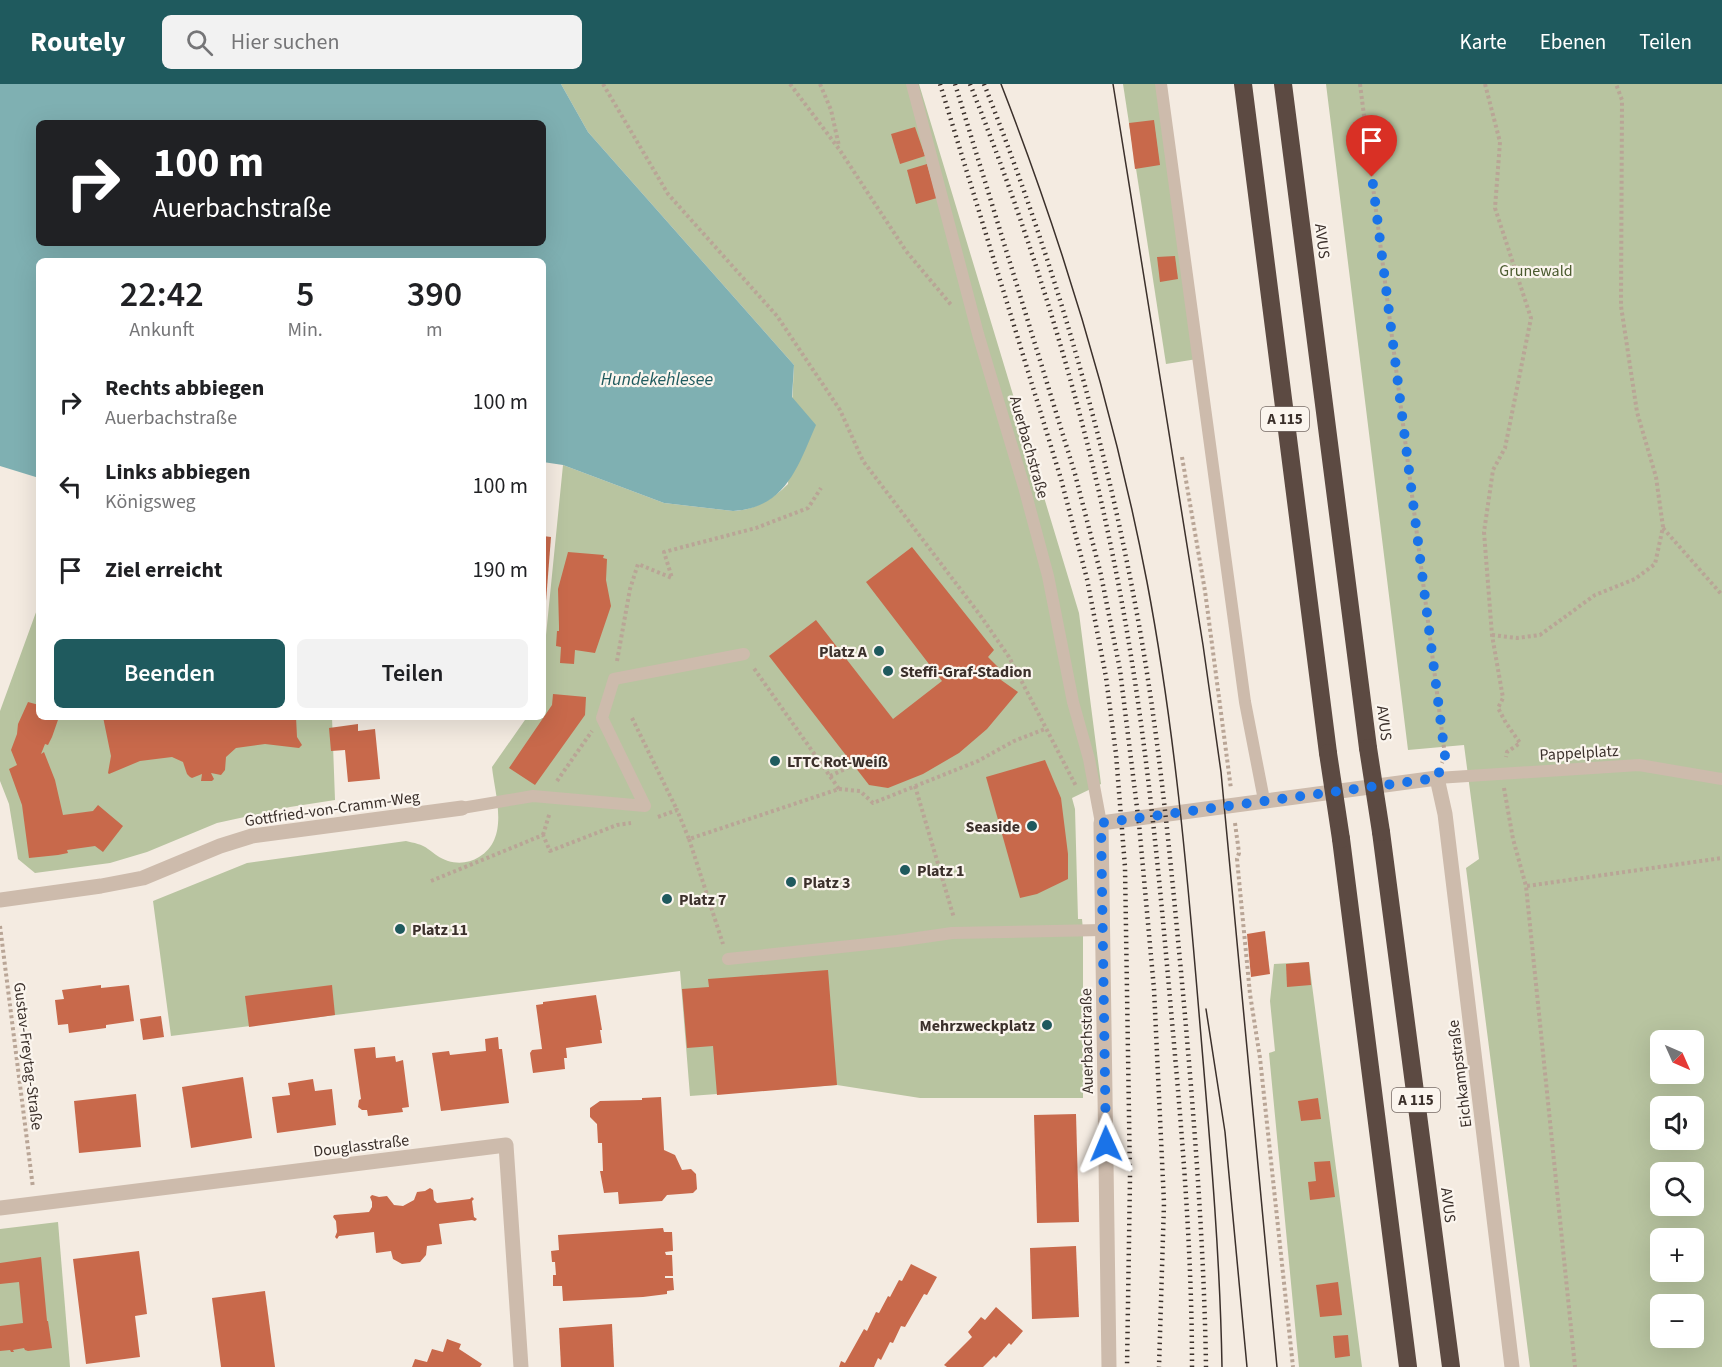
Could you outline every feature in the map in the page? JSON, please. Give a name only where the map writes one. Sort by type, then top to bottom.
[{"type":"highway","name":"A 115","points":[[1243,84],[1408,1367]]},
{"type":"highway","name":"AVUS","points":[[1283,84],[1368,748],[1382,832],[1451,1367]]},
{"type":"street","points":[[1099,817],[1233,804],[1437,778]]},
{"type":"street","name":"Eichkampstraße","points":[[1437,778],[1450,849],[1512,1367]]},
{"type":"street","name":"Gottfried-von-Cramm-Weg","points":[[0,900],[143,878],[220,846],[252,836],[462,808]]},
{"type":"street","name":"Auerbachstraße","points":[[1099,817],[1109,1367]]},
{"type":"street","name":"Douglasstraße","points":[[0,1208],[506,1145],[521,1367]]},
{"type":"lane","name":"Auerbachstraße","points":[[912,84],[978,334],[1024,486],[1048,576],[1073,702],[1089,759],[1099,817]]},
{"type":"lane","points":[[1161,84],[1245,702],[1264,800]]},
{"type":"lane","points":[[462,808],[533,796],[645,806],[602,718],[614,679],[744,654]]},
{"type":"lane","name":"Pappelplatz","points":[[1437,778],[1639,765],[1722,779]]},
{"type":"lane","points":[[728,959],[959,933],[1102,930]]},
{"type":"path","points":[[603,84],[668,194],[777,316],[840,410],[863,461],[974,606],[1009,657],[1079,792],[1099,817]]},
{"type":"path","points":[[790,84],[839,149],[906,251],[978,334]]},
{"type":"path","points":[[820,84],[831,110],[839,149]]},
{"type":"path","points":[[1360,84],[1445,756],[1437,778]]},
{"type":"path","points":[[1485,84],[1500,142],[1495,208],[1531,318],[1505,448],[1493,470],[1484,532],[1492,635],[1503,698],[1498,708],[1520,743]]},
{"type":"path","points":[[1492,635],[1517,638],[1540,635],[1595,595],[1635,579],[1654,564],[1663,527],[1656,477],[1637,412],[1621,306],[1622,100],[1616,84]]},
{"type":"path","points":[[1182,457],[1205,591],[1233,804],[1250,994],[1261,1070],[1293,1367]]},
{"type":"path","points":[[614,679],[630,590],[638,564],[672,578],[664,552],[756,528],[808,508],[821,488]]},
{"type":"path","points":[[1663,527],[1722,595]]},
{"type":"path","points":[[744,654],[839,789]]},
{"type":"path","points":[[546,797],[602,718]]},
{"type":"path","points":[[632,718],[689,839],[728,959]]},
{"type":"path","points":[[689,839],[839,789],[860,791],[873,803],[978,761],[1014,741],[1046,729]]},
{"type":"path","points":[[830,776],[849,767]]},
{"type":"path","points":[[1501,773],[1513,839],[1527,886],[1575,1367]]},
{"type":"path","points":[[915,786],[959,933]]},
{"type":"path","points":[[655,818],[677,810]]},
{"type":"path","points":[[430,880],[543,835],[550,851],[617,825],[636,823]]},
{"type":"path","points":[[1527,886],[1722,858]]},
{"type":"path","name":"Gustav-Freytag-Straße","points":[[0,926],[33,1189]]},
{"type":"green space","name":"LTTC Rot-Weiß","points":[[561,84],[919,84],[1079,613],[1101,784],[1072,798],[1075,809],[1078,919],[1082,919],[1083,930],[1083,1098],[920,1098],[837,1085],[690,1096],[680,971],[171,1036],[153,901],[247,863],[406,841],[423,846],[442,859],[456,862],[472,861],[489,849],[498,828],[492,767],[525,720],[546,720],[546,635],[563,465],[664,503],[733,511],[763,503],[788,484],[794,365],[588,132]]},
{"type":"green space","points":[[1123,84],[1158,84],[1197,359],[1166,364]]},
{"type":"green space","name":"Grunewald","points":[[1326,84],[1722,84],[1722,1367],[1530,1367],[1466,868],[1479,859],[1464,745],[1408,750]]},
{"type":"green space","points":[[36,612],[36,720],[332,720],[335,800],[217,823],[147,852],[110,863],[35,873],[18,859],[9,804],[0,781],[0,711]]},
{"type":"green space","points":[[1309,962],[1362,1367],[1299,1367],[1269,1053],[1275,1051],[1270,1001],[1274,964]]},
{"type":"green space","points":[[58,1222],[70,1367],[0,1367],[0,1229]]},
{"type":"water","name":"Hundekehlesee","points":[[0,84],[561,84],[588,132],[794,365],[792,397],[816,425],[788,482],[766,502],[751,508],[733,511],[664,503],[563,465],[546,462],[546,258],[36,258],[36,477],[0,466]]},
{"type":"building","points":[[1154,120],[1160,165],[1135,169],[1129,123]]},
{"type":"building","points":[[915,127],[925,156],[900,164],[891,134]]},
{"type":"building","points":[[927,164],[937,198],[916,204],[907,170]]},
{"type":"building","points":[[1175,256],[1178,279],[1160,282],[1157,257]]},
{"type":"building","points":[[546,536],[551,537],[546,601]]},
{"type":"building","name":"Steffi-Graf-Stadion","points":[[912,547],[994,650],[988,657],[998,667],[994,675],[1018,692],[987,729],[959,753],[923,774],[888,788],[869,785],[769,656],[816,620],[893,719],[942,681],[866,582]]},
{"type":"building","points":[[568,552],[604,555],[603,558],[607,559],[606,580],[611,606],[595,653],[575,650],[574,664],[560,663],[561,647],[556,646],[557,631],[559,631],[558,589]]},
{"type":"building","points":[[553,694],[586,697],[585,715],[535,785],[509,768],[542,720],[546,720],[546,714],[552,705]]},
{"type":"building","points":[[28,702],[36,704],[36,720],[58,720],[52,737],[48,745],[45,744],[41,754],[44,752],[55,780],[63,815],[93,811],[98,805],[123,826],[103,852],[95,846],[67,850],[68,853],[58,855],[29,858],[22,805],[9,769],[17,765],[11,750],[18,724]]},
{"type":"building","points":[[104,720],[296,720],[297,737],[302,745],[299,748],[265,744],[236,748],[226,757],[225,770],[221,775],[211,773],[214,779],[212,781],[201,781],[202,774],[190,777],[183,762],[172,757],[140,761],[109,774],[111,756]]},
{"type":"building","points":[[358,724],[358,731],[375,729],[380,779],[348,782],[345,750],[331,751],[329,728]]},
{"type":"building","name":"Seaside","points":[[1045,760],[1061,798],[1068,854],[1068,879],[1037,894],[1020,898],[986,777]]},
{"type":"building","points":[[1265,931],[1270,974],[1251,977],[1247,934]]},
{"type":"building","points":[[1309,962],[1311,985],[1287,987],[1286,964]]},
{"type":"building","points":[[828,970],[837,1085],[717,1095],[713,1046],[687,1048],[682,989],[709,987],[708,979]]},
{"type":"building","points":[[101,985],[101,988],[129,985],[134,1021],[106,1025],[106,1028],[69,1033],[68,1024],[58,1025],[55,1000],[64,999],[62,990]]},
{"type":"building","points":[[332,985],[335,1015],[249,1027],[245,996]]},
{"type":"building","points":[[596,995],[602,1043],[566,1048],[565,1069],[533,1073],[530,1053],[532,1050],[542,1049],[536,1005],[543,1004],[543,1002]]},
{"type":"building","points":[[161,1016],[164,1037],[143,1040],[140,1019]]},
{"type":"building","points":[[498,1037],[499,1049],[502,1049],[509,1103],[441,1111],[432,1053],[449,1051],[450,1055],[486,1051],[485,1039]]},
{"type":"building","points":[[375,1047],[376,1058],[395,1056],[396,1062],[403,1060],[409,1107],[402,1108],[403,1112],[368,1116],[367,1110],[358,1107],[361,1099],[354,1049]]},
{"type":"building","points":[[243,1077],[252,1138],[191,1148],[182,1087]]},
{"type":"building","points":[[313,1079],[315,1091],[332,1089],[336,1125],[277,1133],[272,1097],[290,1095],[288,1083]]},
{"type":"building","points":[[136,1094],[141,1147],[79,1153],[74,1101]]},
{"type":"building","points":[[661,1097],[664,1150],[675,1155],[682,1170],[691,1169],[696,1174],[697,1189],[693,1193],[667,1195],[662,1201],[619,1204],[618,1192],[604,1193],[600,1171],[603,1171],[602,1143],[598,1143],[597,1124],[590,1117],[590,1108],[600,1101]]},
{"type":"building","points":[[1318,1098],[1321,1119],[1301,1121],[1298,1101]]},
{"type":"building","points":[[1076,1114],[1079,1222],[1037,1223],[1034,1115]]},
{"type":"building","points":[[1330,1161],[1335,1197],[1310,1200],[1308,1182],[1316,1181],[1314,1162]]},
{"type":"building","points":[[430,1188],[433,1190],[434,1200],[437,1203],[472,1197],[474,1217],[477,1219],[439,1224],[442,1244],[427,1246],[426,1255],[420,1262],[402,1264],[393,1259],[391,1251],[376,1253],[374,1232],[339,1236],[337,1239],[335,1237],[337,1232],[334,1215],[369,1212],[372,1207],[370,1197],[372,1195],[387,1196],[394,1205],[403,1206],[414,1200],[417,1192]]},
{"type":"building","points":[[663,1228],[664,1232],[672,1232],[673,1251],[665,1252],[666,1255],[672,1255],[673,1276],[665,1276],[665,1278],[673,1278],[674,1290],[667,1291],[667,1294],[563,1301],[562,1286],[553,1286],[553,1275],[556,1275],[551,1251],[559,1250],[558,1235]]},
{"type":"building","points":[[1076,1246],[1079,1317],[1032,1319],[1030,1248]]},
{"type":"building","points":[[139,1251],[147,1314],[135,1316],[140,1357],[86,1364],[73,1259]]},
{"type":"building","points":[[41,1257],[52,1348],[28,1351],[24,1348],[13,1350],[14,1352],[0,1351],[0,1326],[23,1323],[19,1282],[0,1284],[0,1263]]},
{"type":"building","points":[[911,1264],[937,1277],[905,1327],[901,1326],[893,1343],[890,1342],[881,1360],[878,1358],[874,1367],[839,1367],[841,1361],[845,1363],[864,1329],[867,1331],[876,1312],[879,1313]]},
{"type":"building","points":[[1338,1282],[1342,1315],[1320,1317],[1316,1285]]},
{"type":"building","points":[[265,1291],[275,1367],[221,1367],[212,1298]]},
{"type":"building","points":[[996,1307],[1023,1331],[1011,1345],[1009,1343],[996,1358],[994,1356],[983,1367],[947,1367],[944,1365],[972,1337],[968,1332],[981,1317],[985,1320]]},
{"type":"building","points":[[612,1324],[614,1367],[561,1367],[559,1328]]},
{"type":"building","points":[[1348,1335],[1350,1356],[1335,1358],[1333,1336]]},
{"type":"building","points":[[447,1339],[461,1344],[459,1349],[482,1364],[480,1367],[412,1367],[415,1359],[427,1362],[432,1349],[443,1352]]},
{"type":"tram line","points":[[1001,84],[1046,206],[1085,330],[1119,455],[1147,582],[1165,689],[1190,905],[1214,1190],[1222,1367]]},
{"type":"tram line","points":[[1113,84],[1203,645],[1221,772],[1277,1367]]},
{"type":"tram line","points":[[1206,1009],[1225,1132],[1247,1367]]},
{"type":"railway","points":[[940,84],[1061,479],[1087,579],[1106,677],[1116,754],[1125,867],[1130,1177],[1127,1367]]},
{"type":"railway","points":[[955,84],[1075,474],[1101,575],[1120,670],[1139,824],[1154,989],[1164,1203],[1159,1367]]},
{"type":"railway","points":[[970,84],[1019,215],[1061,348],[1097,483],[1125,620],[1146,762],[1166,952],[1185,1183],[1192,1367]]},
{"type":"railway","points":[[984,84],[1032,214],[1074,346],[1109,479],[1137,614],[1158,755],[1183,993],[1198,1180],[1206,1367]]},
{"type":"place","name":"Platz A","points":[[879,651]]},
{"type":"place","name":"Steffi-Graf-Stadion","points":[[888,671]]},
{"type":"place","name":"LTTC Rot-Weiß","points":[[775,761]]},
{"type":"place","name":"Seaside","points":[[1032,826]]},
{"type":"place","name":"Platz 1","points":[[905,870]]},
{"type":"place","name":"Platz 3","points":[[791,882]]},
{"type":"place","name":"Platz 7","points":[[667,899]]},
{"type":"place","name":"Platz 11","points":[[400,929]]},
{"type":"place","name":"Mehrzweckplatz","points":[[1047,1025]]},
{"type":"route","points":[[1106,1144],[1101,823],[1437,778],[1445,756],[1372,177]]}]
